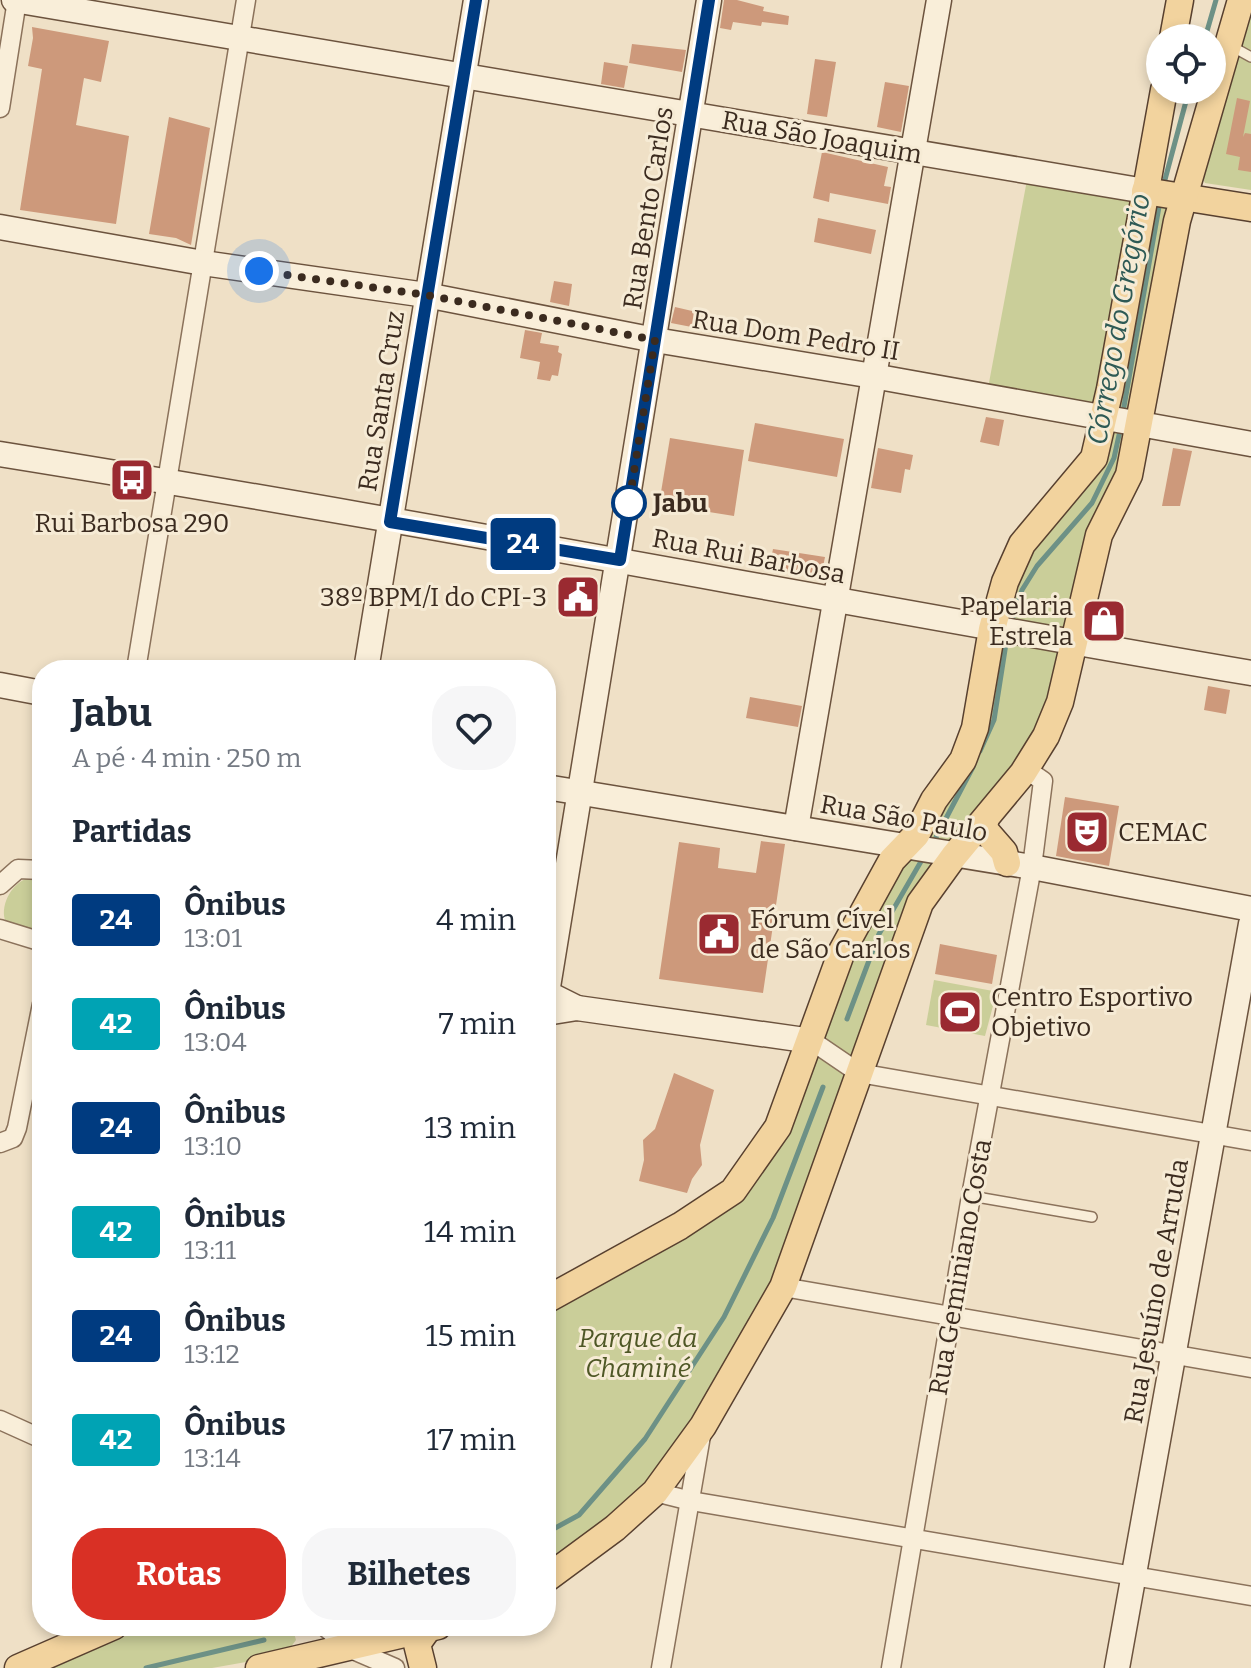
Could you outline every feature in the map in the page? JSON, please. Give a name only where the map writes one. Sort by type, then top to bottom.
[{"type":"main road","points":[[1176,24],[1180,0]]},
{"type":"main road","points":[[556,1294],[680,1226],[733,1191],[778,1127],[812,1041],[842,951],[892,860],[916,835],[934,800],[963,760],[975,728],[1005,582],[1022,544],[1094,458],[1121,420],[1163,195],[1239,51],[1241,0]]},
{"type":"main road","points":[[556,1572],[615,1528],[655,1492],[703,1426],[783,1287],[920,903],[948,854],[985,822],[1023,773],[1046,736],[1060,702],[1099,535],[1129,475],[1121,420],[1163,195],[1164,104]]},
{"type":"main road","name":"Rua São Joaquim","points":[[1163,195],[1251,208]]},
{"type":"main road","points":[[985,822],[984,829],[992,842],[1019,865]]},
{"type":"main road","points":[[18,1668],[91,1636]]},
{"type":"main road","points":[[259,1668],[401,1636]]},
{"type":"main road","points":[[423,1668],[417,1644],[424,1636]]},
{"type":"street","points":[[0,108],[16,0]]},
{"type":"street","name":"Rua São Joaquim","points":[[16,0],[1163,195]]},
{"type":"street","points":[[138,660],[246,0]]},
{"type":"street","name":"Rua Santa Cruz","points":[[368,660],[476,0]]},
{"type":"street","name":"Rua Bento Carlos","points":[[556,942],[709,0]]},
{"type":"street","points":[[796,828],[939,0]]},
{"type":"street","name":"Rua Dom Pedro II","points":[[0,227],[203,263],[426,295],[655,340],[1251,444]]},
{"type":"street","name":"Rua Rui Barbosa","points":[[0,454],[620,560],[1023,636],[1251,673]]},
{"type":"street","points":[[0,685],[32,691]]},
{"type":"street","name":"Rua Geminiano Costa","points":[[891,1668],[990,1096],[1019,865],[1043,787],[1039,776],[1023,773]]},
{"type":"street","name":"Rua São Paulo","points":[[556,789],[1019,865],[1251,909]]},
{"type":"street","points":[[0,885],[18,869],[32,870]]},
{"type":"street","name":"Rua Jesuíno de Arruda","points":[[1117,1668],[1251,924]]},
{"type":"street","points":[[0,929],[32,939]]},
{"type":"street","points":[[556,1003],[812,1041],[859,1073],[1251,1141]]},
{"type":"street","points":[[1,1143],[13,1138],[32,1091]]},
{"type":"street","points":[[783,1287],[1251,1368]]},
{"type":"street","points":[[0,1420],[32,1434]]},
{"type":"street","points":[[661,1668],[703,1426]]},
{"type":"street","points":[[655,1492],[691,1501],[1251,1596]]},
{"type":"street","points":[[336,1636],[351,1649],[395,1668]]},
{"type":"lane","points":[[971,1196],[1092,1217]]},
{"type":"green space","points":[[1251,0],[1251,190],[1205,183],[1201,175],[1221,104],[1226,104],[1226,88]]},
{"type":"green space","points":[[1027,180],[1135,201],[1096,405],[988,388]]},
{"type":"green space","name":"Parque da Chaminé","points":[[1145,191],[1183,199],[1129,475],[1060,702],[920,903],[783,1287],[655,1492],[556,1571],[556,1293],[758,1161],[842,951],[963,760],[1005,582],[1094,458]]},
{"type":"green space","points":[[32,878],[32,930],[5,920],[6,900],[23,880]]},
{"type":"green space","name":"Centro Esportivo Objetivo","points":[[934,980],[993,991],[994,1002],[985,1036],[926,1025]]},
{"type":"green space","points":[[126,1636],[295,1636],[296,1640],[285,1655],[212,1668],[41,1668]]},
{"type":"building","points":[[724,0],[737,0],[764,7],[763,11],[789,16],[788,25],[762,22],[761,26],[733,22],[731,30],[720,28]]},
{"type":"building","points":[[32,27],[109,41],[101,82],[84,78],[76,125],[129,136],[116,224],[20,210],[42,69],[28,66]]},
{"type":"building","points":[[632,44],[686,50],[682,72],[629,63]]},
{"type":"building","points":[[815,59],[836,62],[827,117],[807,114]]},
{"type":"building","points":[[604,62],[628,66],[624,88],[601,84]]},
{"type":"building","points":[[885,82],[909,86],[901,132],[877,127]]},
{"type":"building","points":[[1237,98],[1250,101],[1243,137],[1245,133],[1251,134],[1251,172],[1238,170],[1240,157],[1226,154]]},
{"type":"building","points":[[169,117],[210,128],[191,245],[176,238],[149,234]]},
{"type":"building","points":[[822,152],[888,167],[884,186],[891,187],[888,204],[830,193],[829,202],[813,198]]},
{"type":"building","points":[[818,218],[876,230],[871,254],[814,242]]},
{"type":"building","points":[[554,281],[572,284],[569,306],[550,302]]},
{"type":"building","points":[[675,307],[705,314],[702,329],[671,323]]},
{"type":"building","points":[[525,330],[542,333],[540,343],[559,346],[558,352],[562,354],[558,376],[552,375],[550,381],[537,379],[540,362],[520,358]]},
{"type":"building","points":[[838,336],[859,340],[856,355],[835,351]]},
{"type":"building","points":[[986,417],[1004,420],[999,446],[980,442]]},
{"type":"building","points":[[755,423],[844,439],[837,477],[748,461]]},
{"type":"building","points":[[670,438],[744,450],[734,516],[659,504]]},
{"type":"building","points":[[878,448],[913,455],[910,470],[905,469],[901,493],[871,488]]},
{"type":"building","points":[[1173,448],[1192,451],[1180,506],[1162,506]]},
{"type":"building","points":[[773,549],[825,557],[821,577],[769,569]]},
{"type":"building","name":"Papelaria Estrela","points":[[1099,607],[1116,610],[1111,634],[1093,630]]},
{"type":"building","points":[[1208,686],[1230,690],[1226,714],[1204,710]]},
{"type":"building","points":[[750,697],[802,706],[798,727],[746,718]]},
{"type":"building","name":"CEMAC","points":[[1065,797],[1119,806],[1109,866],[1056,856]]},
{"type":"building","name":"Fórum Cível de São Carlos","points":[[761,841],[785,844],[763,993],[659,979],[679,842],[720,848],[718,868],[756,873]]},
{"type":"building","points":[[940,944],[997,955],[992,984],[935,974]]},
{"type":"building","points":[[674,1073],[714,1090],[700,1145],[702,1165],[687,1193],[639,1181],[644,1160],[643,1140],[655,1129]]},
{"type":"waterway","name":"Córrego do Gregório","points":[[1209,24],[1216,0]]},
{"type":"waterway","name":"Córrego do Gregório","points":[[1163,187],[1185,104]]},
{"type":"waterway","name":"Córrego do Gregório","points":[[1123,412],[1160,201]]},
{"type":"waterway","name":"Córrego do Gregório","points":[[1011,623],[1022,590],[1037,566],[1092,503],[1114,458],[1121,426]]},
{"type":"waterway","name":"Córrego do Gregório","points":[[980,751],[994,720],[1007,637]]},
{"type":"waterway","name":"Córrego do Gregório","points":[[933,843],[973,767]]},
{"type":"waterway","name":"Córrego do Gregório","points":[[847,1019],[879,934],[923,858]]},
{"type":"waterway","name":"Córrego do Gregório","points":[[556,1528],[579,1515],[645,1439],[724,1317],[773,1218],[823,1087]]},
{"type":"waterway","name":"Córrego do Gregório","points":[[146,1668],[264,1640]]},
{"type":"bus line","name":"24","points":[[476,0],[390,522],[620,560],[709,0]]},
{"type":"place","name":"Rui Barbosa 290","points":[[132,480]]},
{"type":"place","name":"Jabu","points":[[629,503]]},
{"type":"place","name":"38º BPM/I do CPI-3","points":[[578,597]]},
{"type":"place","name":"Papelaria Estrela","points":[[1104,621]]},
{"type":"place","name":"CEMAC","points":[[1087,832]]},
{"type":"place","name":"Fórum Cível de São Carlos","points":[[719,934]]},
{"type":"place","name":"Centro Esportivo Objetivo","points":[[960,1012]]},
{"type":"route","points":[[259,271],[426,295],[655,340],[629,503]]}]
